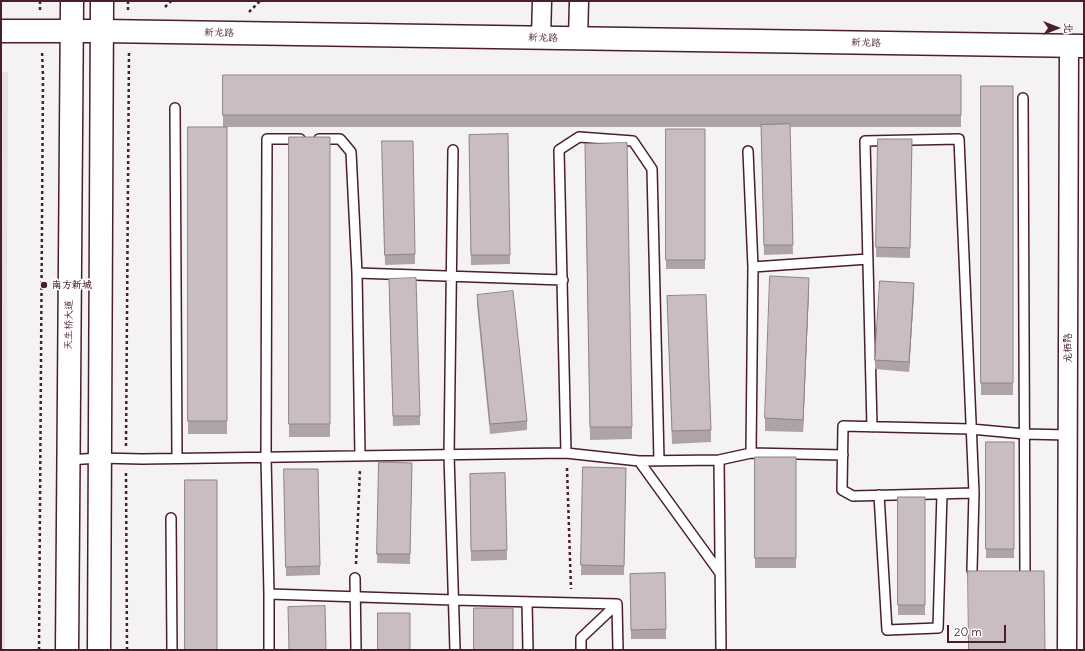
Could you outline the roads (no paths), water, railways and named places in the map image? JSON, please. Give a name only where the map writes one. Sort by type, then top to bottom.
[{"type":"main road","name":"天生桥大道","points":[[67,650],[72,1]]},
{"type":"main road","points":[[99,650],[102,1]]},
{"type":"main road","name":"新龙路","points":[[1,31],[102,31],[1077,46]]},
{"type":"street","points":[[541,38],[542,1]]},
{"type":"street","points":[[578,38],[579,1]]},
{"type":"street","name":"龙栖路","points":[[1067,650],[1068,436],[1076,391],[1077,46]]},
{"type":"lane","points":[[1023,98],[1025,572]]},
{"type":"lane","points":[[175,108],[177,458]]},
{"type":"lane","points":[[566,454],[559,150],[578,137],[633,141],[652,169],[659,460]]},
{"type":"lane","points":[[269,650],[270,594],[266,457],[266,139],[340,138],[351,152],[357,273],[360,456]]},
{"type":"lane","points":[[872,426],[865,141],[959,138],[974,493],[972,570]]},
{"type":"lane","points":[[453,150],[449,455],[455,650]]},
{"type":"lane","points":[[748,151],[752,267],[751,453]]},
{"type":"lane","points":[[752,267],[868,259]]},
{"type":"lane","points":[[357,273],[563,280]]},
{"type":"lane","points":[[974,493],[853,496],[842,490],[843,426],[971,429],[1068,436]]},
{"type":"lane","points":[[68,460],[99,458],[566,454],[639,461],[719,460],[751,453],[842,455]]},
{"type":"lane","points":[[719,460],[721,650]]},
{"type":"lane","points":[[639,461],[720,573]]},
{"type":"lane","points":[[879,495],[887,630],[938,628],[942,494]]},
{"type":"lane","points":[[171,518],[172,650]]},
{"type":"lane","points":[[355,578],[356,650]]},
{"type":"lane","points":[[270,594],[572,604],[617,604]]},
{"type":"lane","points":[[527,602],[528,650]]},
{"type":"lane","points":[[581,650],[582,638],[617,604]]},
{"type":"lane","points":[[617,604],[618,650]]},
{"type":"place","name":"南方新城","points":[[44,285]]}]
